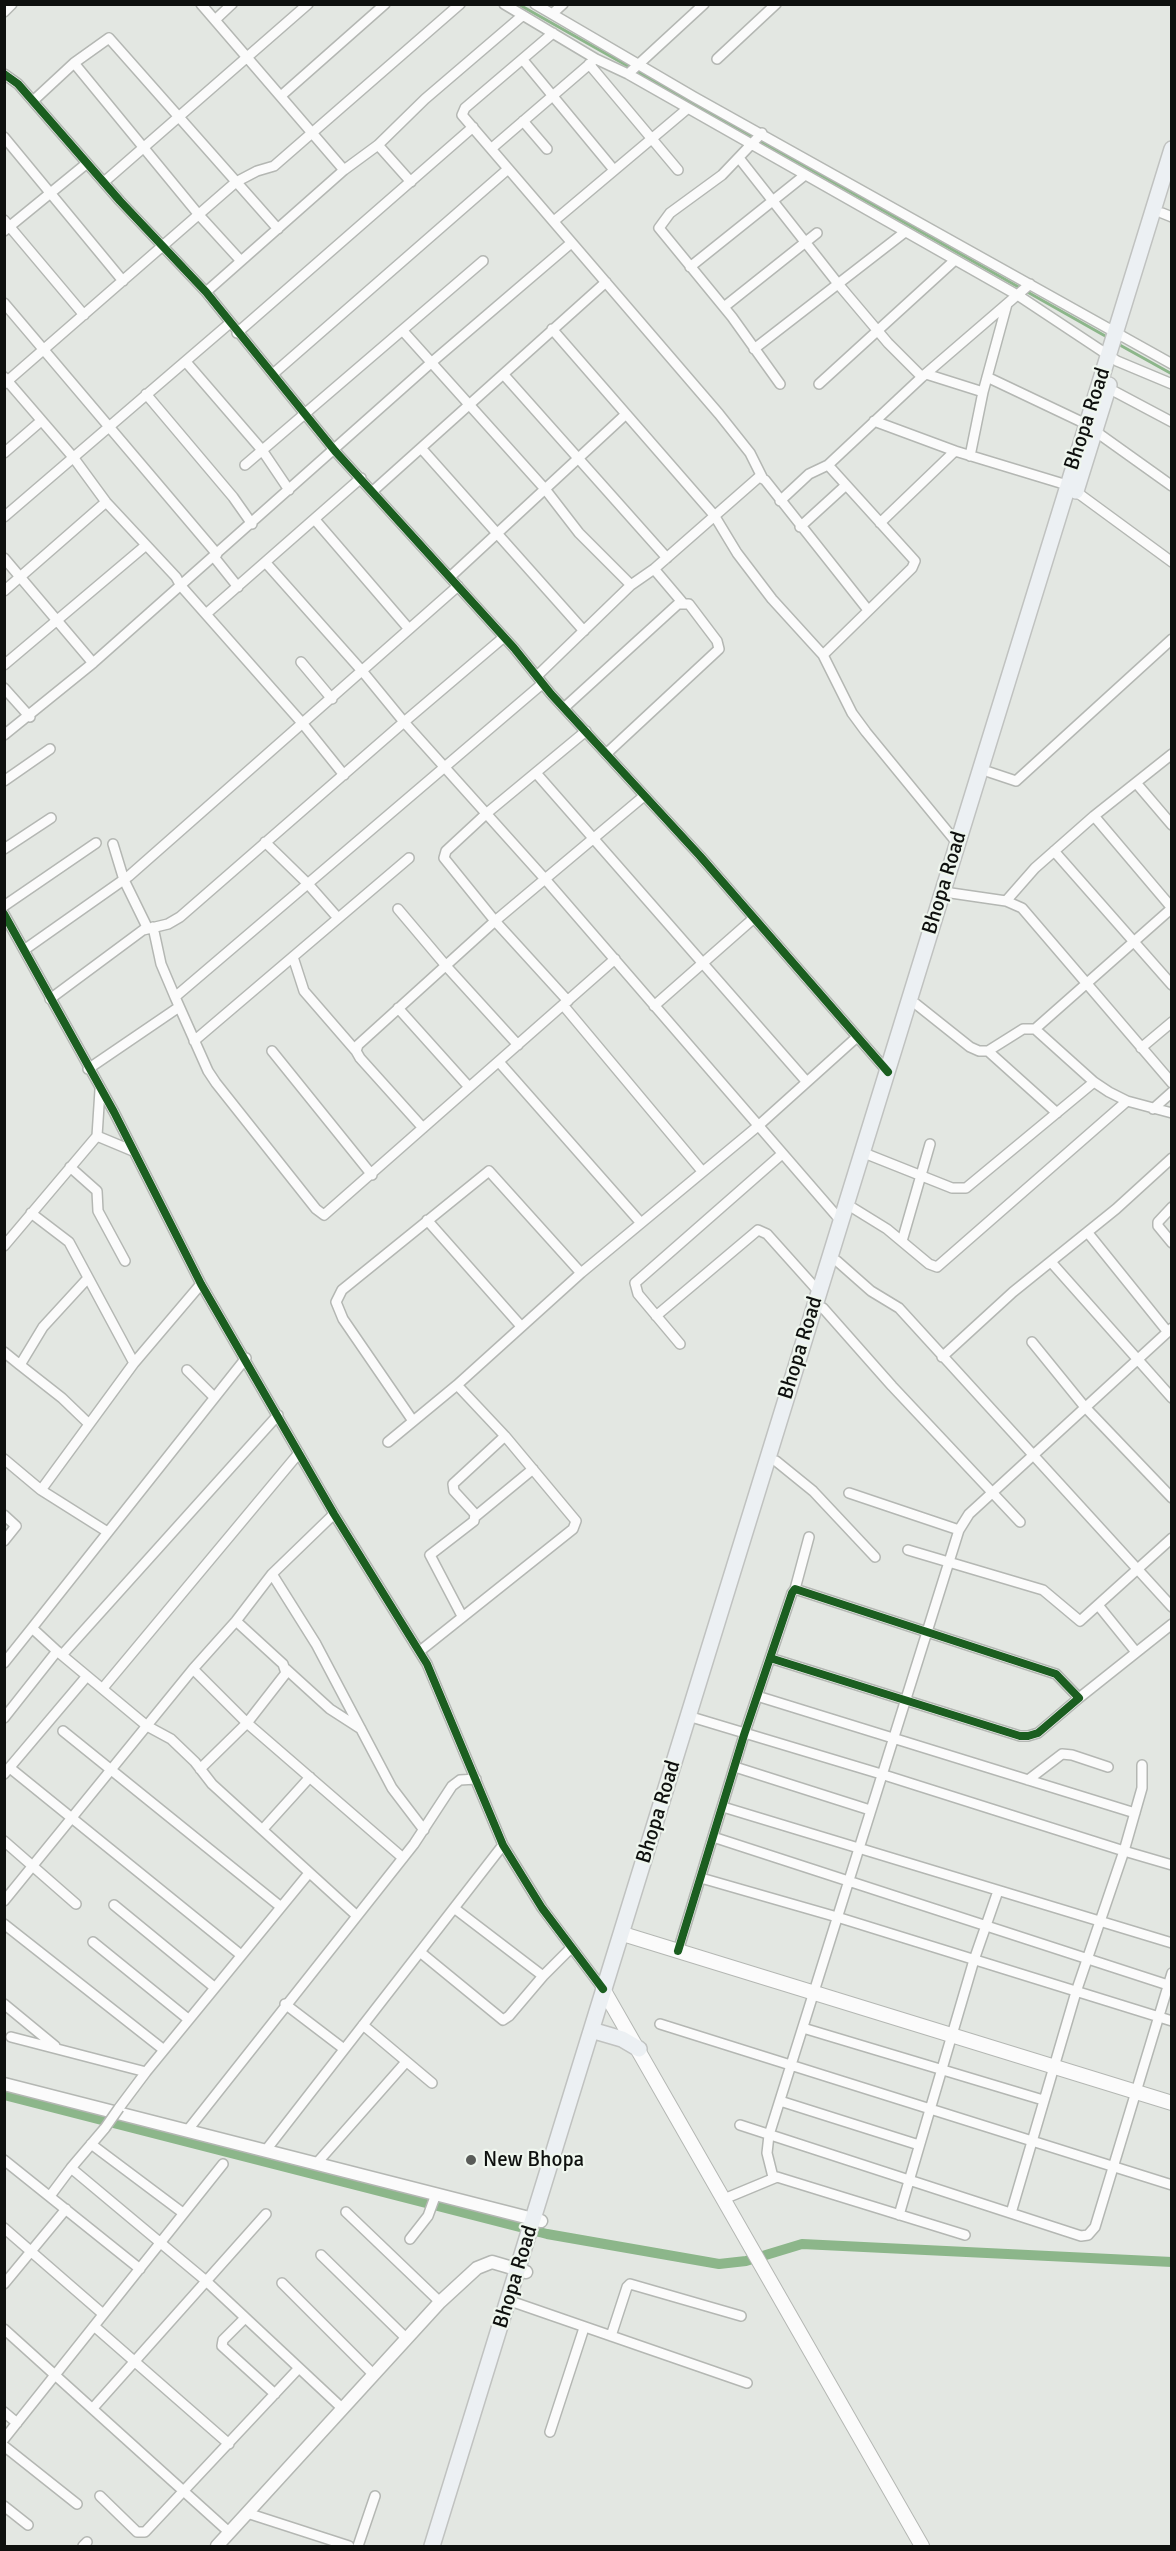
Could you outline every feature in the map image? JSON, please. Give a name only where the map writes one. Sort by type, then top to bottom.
[{"type":"main road","name":"Bhopa Road","points":[[432,2547],[522,2271],[606,1992],[626,1935],[841,1221],[888,1072],[951,893],[989,772],[1116,347],[1172,149]]},
{"type":"main road","name":"Bhopa Road","points":[[1090,428],[1108,388],[1116,347],[1167,215],[1172,181]]},
{"type":"main road","name":"Bhopa Road","points":[[692,1718],[823,1308],[869,1155],[957,843],[1072,488]]},
{"type":"main road","points":[[626,1935],[1172,2103]]},
{"type":"main road","name":"Bhopa Road","points":[[535,2228],[598,2032],[606,1992]]},
{"type":"main road","points":[[606,1992],[922,2547]]},
{"type":"main road","points":[[598,2032],[622,2039],[639,2049]]},
{"type":"main road","name":"Bhopa Road","points":[[441,2547],[516,2303],[522,2271]]},
{"type":"street","points":[[4,12],[12,4]]},
{"type":"street","points":[[201,4],[227,37],[282,95],[344,170]]},
{"type":"street","points":[[215,20],[232,4]]},
{"type":"street","points":[[104,182],[308,4]]},
{"type":"street","points":[[282,95],[385,4]]},
{"type":"street","points":[[344,775],[303,724],[181,586],[176,577],[106,502],[73,457],[6,380],[236,182],[257,171],[272,168],[314,134],[460,4]]},
{"type":"street","points":[[504,4],[553,33],[593,62],[678,170]]},
{"type":"street","points":[[535,4],[687,108],[757,139],[805,175],[905,232],[955,260],[1025,290],[1116,347],[1172,364]]},
{"type":"street","points":[[552,14],[563,4]]},
{"type":"street","points":[[632,69],[704,4]]},
{"type":"street","points":[[717,59],[776,4]]},
{"type":"street","points":[[206,292],[344,170],[378,145],[425,99],[522,16]]},
{"type":"street","points":[[553,33],[465,108],[462,115],[737,437],[780,501],[868,610]]},
{"type":"street","points":[[33,100],[74,63],[105,39],[110,38],[278,229]]},
{"type":"street","points":[[523,60],[614,170]]},
{"type":"street","points":[[593,62],[632,69],[1025,290],[1172,384]]},
{"type":"street","points":[[492,148],[593,62]]},
{"type":"street","points":[[74,63],[199,216],[241,261]]},
{"type":"street","points":[[4,74],[12,78],[33,100],[87,164],[206,292],[335,451],[373,490],[504,637],[539,680],[565,706],[754,918],[888,1072]]},
{"type":"street","points":[[554,221],[687,108]]},
{"type":"street","points":[[523,121],[547,149]]},
{"type":"street","points":[[237,333],[473,127]]},
{"type":"street","points":[[4,137],[123,281]]},
{"type":"street","points":[[757,139],[717,179],[659,224],[660,231],[724,308],[780,384]]},
{"type":"street","points":[[378,145],[411,182]]},
{"type":"street","points":[[739,158],[879,332],[924,375],[983,392]]},
{"type":"street","points":[[84,315],[6,226],[87,164]]},
{"type":"street","points":[[273,374],[508,169]]},
{"type":"street","points":[[690,267],[805,175]]},
{"type":"street","points":[[754,348],[796,314],[839,285],[905,232]]},
{"type":"street","points":[[724,308],[817,233]]},
{"type":"street","points":[[4,735],[30,717],[93,663],[335,451],[432,362],[570,244]]},
{"type":"street","points":[[819,384],[879,332],[955,260]]},
{"type":"street","points":[[245,465],[483,261]]},
{"type":"street","points":[[373,490],[606,282]]},
{"type":"street","points":[[780,501],[809,474],[828,465],[924,375],[1025,290]]},
{"type":"street","points":[[4,303],[109,425],[216,555],[238,587]]},
{"type":"street","points":[[970,456],[983,392],[1007,304]]},
{"type":"street","points":[[4,517],[230,323]]},
{"type":"street","points":[[552,329],[714,515],[737,553],[772,599],[823,655],[856,719],[957,843]]},
{"type":"street","points":[[403,331],[544,489],[579,533],[631,585]]},
{"type":"street","points":[[186,362],[262,450],[289,490]]},
{"type":"street","points":[[504,375],[667,558]]},
{"type":"street","points":[[987,377],[1090,428],[1172,486]]},
{"type":"street","points":[[1108,388],[1172,422]]},
{"type":"street","points":[[146,394],[233,497],[252,524]]},
{"type":"street","points":[[450,577],[625,415]]},
{"type":"street","points":[[4,453],[41,421]]},
{"type":"street","points":[[874,421],[955,451],[1072,488],[1172,562]]},
{"type":"street","points":[[421,448],[584,631]]},
{"type":"street","points":[[880,522],[955,451]]},
{"type":"street","points":[[823,655],[915,564],[914,558],[828,465]]},
{"type":"street","points":[[175,997],[447,767],[539,680],[631,585],[667,558],[755,478],[762,477]]},
{"type":"street","points":[[206,614],[361,478]]},
{"type":"street","points":[[800,527],[845,486]]},
{"type":"street","points":[[4,591],[106,502]]},
{"type":"street","points":[[315,520],[409,629]]},
{"type":"street","points":[[4,665],[145,546]]},
{"type":"street","points":[[4,558],[93,663]]},
{"type":"street","points":[[266,563],[615,959],[841,1221]]},
{"type":"street","points":[[606,754],[719,649],[717,641],[689,604],[682,602],[654,569]]},
{"type":"street","points":[[24,950],[124,880],[458,586]]},
{"type":"street","points":[[565,706],[682,602]]},
{"type":"street","points":[[50,999],[132,937],[150,928],[168,924],[180,917],[504,637]]},
{"type":"street","points":[[989,772],[1016,781],[1172,639]]},
{"type":"street","points":[[301,662],[332,699]]},
{"type":"street","points":[[4,688],[30,717]]},
{"type":"street","points":[[586,731],[487,813],[446,851],[444,858],[566,1003],[702,1172]]},
{"type":"street","points":[[4,781],[50,749]]},
{"type":"street","points":[[1006,901],[1054,851],[1172,754]]},
{"type":"street","points":[[536,772],[806,1081]]},
{"type":"street","points":[[1137,784],[1172,825]]},
{"type":"street","points":[[356,1051],[366,1035],[447,967],[495,921],[644,796]]},
{"type":"street","points":[[1035,1029],[1171,908],[1094,816]]},
{"type":"street","points":[[4,849],[51,818]]},
{"type":"street","points":[[265,842],[308,884],[338,918]]},
{"type":"street","points":[[4,906],[96,843]]},
{"type":"street","points":[[113,844],[124,880],[150,928],[161,964],[179,1007],[216,1083],[320,1213],[329,1213],[615,959]]},
{"type":"street","points":[[1054,851],[1172,985]]},
{"type":"street","points":[[194,1041],[409,858]]},
{"type":"street","points":[[951,893],[1006,901],[1022,908],[1172,1083]]},
{"type":"street","points":[[398,909],[518,1045]]},
{"type":"street","points":[[4,914],[133,1151],[201,1284],[246,1358],[334,1514],[420,1651],[503,1845],[571,1948],[606,1992]]},
{"type":"street","points":[[654,1006],[754,918]]},
{"type":"street","points":[[293,957],[304,991],[423,1128]]},
{"type":"street","points":[[912,1003],[970,1047],[988,1051],[1058,1113]]},
{"type":"street","points":[[88,1069],[179,1007]]},
{"type":"street","points":[[398,1008],[470,1088]]},
{"type":"street","points":[[1142,1048],[1172,1022]]},
{"type":"street","points":[[988,1051],[1023,1029],[1035,1029],[1094,1082],[1127,1101],[1172,1113]]},
{"type":"street","points":[[387,1442],[457,1385],[520,1325],[581,1273],[758,1126],[857,1037]]},
{"type":"street","points":[[272,1051],[372,1174]]},
{"type":"street","points":[[499,1062],[641,1223]]},
{"type":"street","points":[[869,1155],[952,1188],[966,1188],[1094,1082]]},
{"type":"street","points":[[4,1246],[97,1136],[100,1090]]},
{"type":"street","points":[[1153,1109],[1172,1092]]},
{"type":"street","points":[[853,1208],[868,1215],[929,1264],[937,1267],[1127,1101]]},
{"type":"street","points":[[97,1136],[133,1151]]},
{"type":"street","points":[[902,1241],[930,1144]]},
{"type":"street","points":[[680,1344],[638,1294],[635,1283],[782,1154]]},
{"type":"street","points":[[942,1357],[1172,1158]]},
{"type":"street","points":[[70,1167],[97,1191],[98,1211],[125,1262]]},
{"type":"street","points":[[412,1421],[336,1308],[336,1302],[342,1290],[489,1171],[581,1273]]},
{"type":"street","points":[[1172,1207],[1158,1222],[1172,1243]]},
{"type":"street","points":[[32,1213],[67,1239],[135,1364]]},
{"type":"street","points":[[427,1220],[520,1325]]},
{"type":"street","points":[[656,1316],[758,1230],[767,1234],[819,1292]]},
{"type":"street","points":[[773,2177],[767,2153],[769,2135],[846,1883],[959,1530],[969,1514],[1169,1329],[1088,1233]]},
{"type":"street","points":[[837,1261],[871,1291],[899,1308],[1172,1607]]},
{"type":"street","points":[[1051,1262],[1172,1398]]},
{"type":"street","points":[[20,1365],[43,1327],[88,1278]]},
{"type":"street","points":[[41,1490],[135,1364],[201,1284]]},
{"type":"street","points":[[823,1308],[1020,1522]]},
{"type":"street","points":[[1032,1342],[1084,1406],[1172,1498]]},
{"type":"street","points":[[4,1352],[62,1398],[89,1424]]},
{"type":"street","points":[[4,1663],[106,1531],[246,1358]]},
{"type":"street","points":[[187,1370],[214,1397]]},
{"type":"street","points":[[420,1651],[462,1616],[506,1585],[576,1524],[574,1517],[505,1436],[457,1385]]},
{"type":"street","points":[[4,1718],[60,1653],[278,1415]]},
{"type":"street","points":[[476,1516],[454,1491],[453,1484],[505,1436]]},
{"type":"street","points":[[103,1688],[299,1453]]},
{"type":"street","points":[[4,1459],[41,1490],[106,1531]]},
{"type":"street","points":[[776,1461],[813,1491],[875,1557]]},
{"type":"street","points":[[462,1616],[430,1555],[533,1469]]},
{"type":"street","points":[[849,1493],[959,1530]]},
{"type":"street","points":[[4,1901],[193,1669],[236,1621],[272,1574],[334,1514]]},
{"type":"street","points":[[4,1515],[16,1526],[4,1541]]},
{"type":"street","points":[[678,1952],[744,1735],[795,1589],[809,1537]]},
{"type":"street","points":[[908,1551],[1043,1590],[1077,1620],[1083,1620],[1172,1538]]},
{"type":"street","points":[[272,1574],[316,1644],[398,1796],[424,1830]]},
{"type":"street","points":[[795,1589],[1056,1674],[1079,1698]]},
{"type":"street","points":[[1098,1605],[1136,1652]]},
{"type":"street","points":[[236,1621],[340,1717],[361,1729]]},
{"type":"street","points":[[770,1658],[994,1728],[1028,1736],[1038,1733],[1172,1624]]},
{"type":"street","points":[[32,1628],[147,1726],[171,1739],[212,1784],[356,1915]]},
{"type":"street","points":[[193,1669],[248,1723],[402,1858]]},
{"type":"street","points":[[200,1769],[248,1723],[274,1691],[286,1669]]},
{"type":"street","points":[[87,1676],[7,1771],[71,1819],[241,1955]]},
{"type":"street","points":[[757,1696],[1136,1813]]},
{"type":"street","points":[[692,1718],[882,1774],[1172,1865]]},
{"type":"street","points":[[63,1731],[281,1908]]},
{"type":"street","points":[[1028,1780],[1062,1754],[1108,1767]]},
{"type":"street","points":[[1011,2213],[1076,1992],[1136,1813],[1143,1788],[1142,1765]]},
{"type":"street","points":[[735,1767],[870,1810]]},
{"type":"street","points":[[263,1829],[310,1777]]},
{"type":"street","points":[[187,2131],[424,1830],[452,1786],[460,1780],[476,1779]]},
{"type":"street","points":[[723,1807],[858,1846],[1172,1944]]},
{"type":"street","points":[[713,1837],[846,1883],[1168,1985]]},
{"type":"street","points":[[4,1841],[76,1904]]},
{"type":"street","points":[[266,2150],[503,1845]]},
{"type":"street","points":[[50,2196],[188,2019],[309,1873]]},
{"type":"street","points":[[701,1878],[837,1917],[1172,2021]]},
{"type":"street","points":[[899,2215],[974,1960],[998,1891]]},
{"type":"street","points":[[114,1905],[214,1987]]},
{"type":"street","points":[[454,1908],[543,1976]]},
{"type":"street","points":[[4,1924],[164,2050]]},
{"type":"street","points":[[93,1942],[188,2019]]},
{"type":"street","points":[[420,1952],[503,2020],[571,1948]]},
{"type":"street","points":[[740,2125],[909,2178],[1081,2236],[1088,2235],[1095,2227],[1172,1973]]},
{"type":"street","points":[[4,2004],[59,2050]]},
{"type":"street","points":[[285,2004],[344,2049]]},
{"type":"street","points":[[660,2024],[1172,2185]]},
{"type":"street","points":[[363,2025],[432,2083]]},
{"type":"street","points":[[803,2028],[1043,2100]]},
{"type":"street","points":[[11,2037],[146,2072]]},
{"type":"street","points":[[316,2164],[406,2062]]},
{"type":"street","points":[[4,2084],[266,2150],[535,2228]]},
{"type":"street","points":[[780,2101],[919,2145]]},
{"type":"street","points":[[91,2144],[183,2213]]},
{"type":"street","points":[[4,2160],[140,2269]]},
{"type":"street","points":[[4,2439],[223,2164]]},
{"type":"street","points":[[71,2168],[205,2280],[343,2409]]},
{"type":"street","points":[[724,2199],[773,2177],[965,2235]]},
{"type":"street","points":[[410,2239],[428,2216],[434,2200]]},
{"type":"street","points":[[4,2283],[66,2209]]},
{"type":"street","points":[[346,2212],[440,2302]]},
{"type":"street","points":[[93,2408],[266,2214]]},
{"type":"street","points":[[4,2228],[103,2314]]},
{"type":"street","points":[[321,2255],[406,2339]]},
{"type":"street","points":[[217,2547],[440,2302],[477,2268],[486,2262],[522,2271]]},
{"type":"street","points":[[282,2283],[374,2375]]},
{"type":"street","points":[[611,2336],[630,2284],[741,2316]]},
{"type":"street","points":[[516,2303],[747,2383]]},
{"type":"street","points":[[245,2318],[223,2340],[222,2346],[275,2394]]},
{"type":"street","points":[[94,2326],[230,2444]]},
{"type":"street","points":[[550,2432],[584,2328]]},
{"type":"street","points":[[4,2329],[56,2373],[230,2533]]},
{"type":"street","points":[[100,2496],[134,2529],[144,2533],[299,2368]]},
{"type":"street","points":[[4,2412],[17,2423]]},
{"type":"street","points":[[4,2446],[77,2504]]},
{"type":"street","points":[[358,2547],[375,2496]]},
{"type":"street","points":[[4,2506],[28,2525]]},
{"type":"street","points":[[248,2514],[349,2547]]},
{"type":"waterway","points":[[518,4],[1107,337]]},
{"type":"waterway","points":[[1118,344],[1172,374]]},
{"type":"waterway","points":[[4,2095],[547,2234],[719,2264],[746,2261],[802,2244],[1172,2262]]},
{"type":"cycle path","points":[[4,74],[18,84],[120,201],[206,292],[335,451],[514,648],[551,694],[700,856],[888,1072]]},
{"type":"cycle path","points":[[4,914],[114,1112],[201,1284],[334,1514],[427,1664],[503,1845],[542,1908],[603,1989]]},
{"type":"cycle path","points":[[678,1951],[744,1735],[770,1658],[792,1593],[795,1589],[1056,1674],[1079,1698],[1038,1733],[1020,1736],[770,1658]]},
{"type":"place","name":"New Bhopa","points":[[471,2160]]}]
